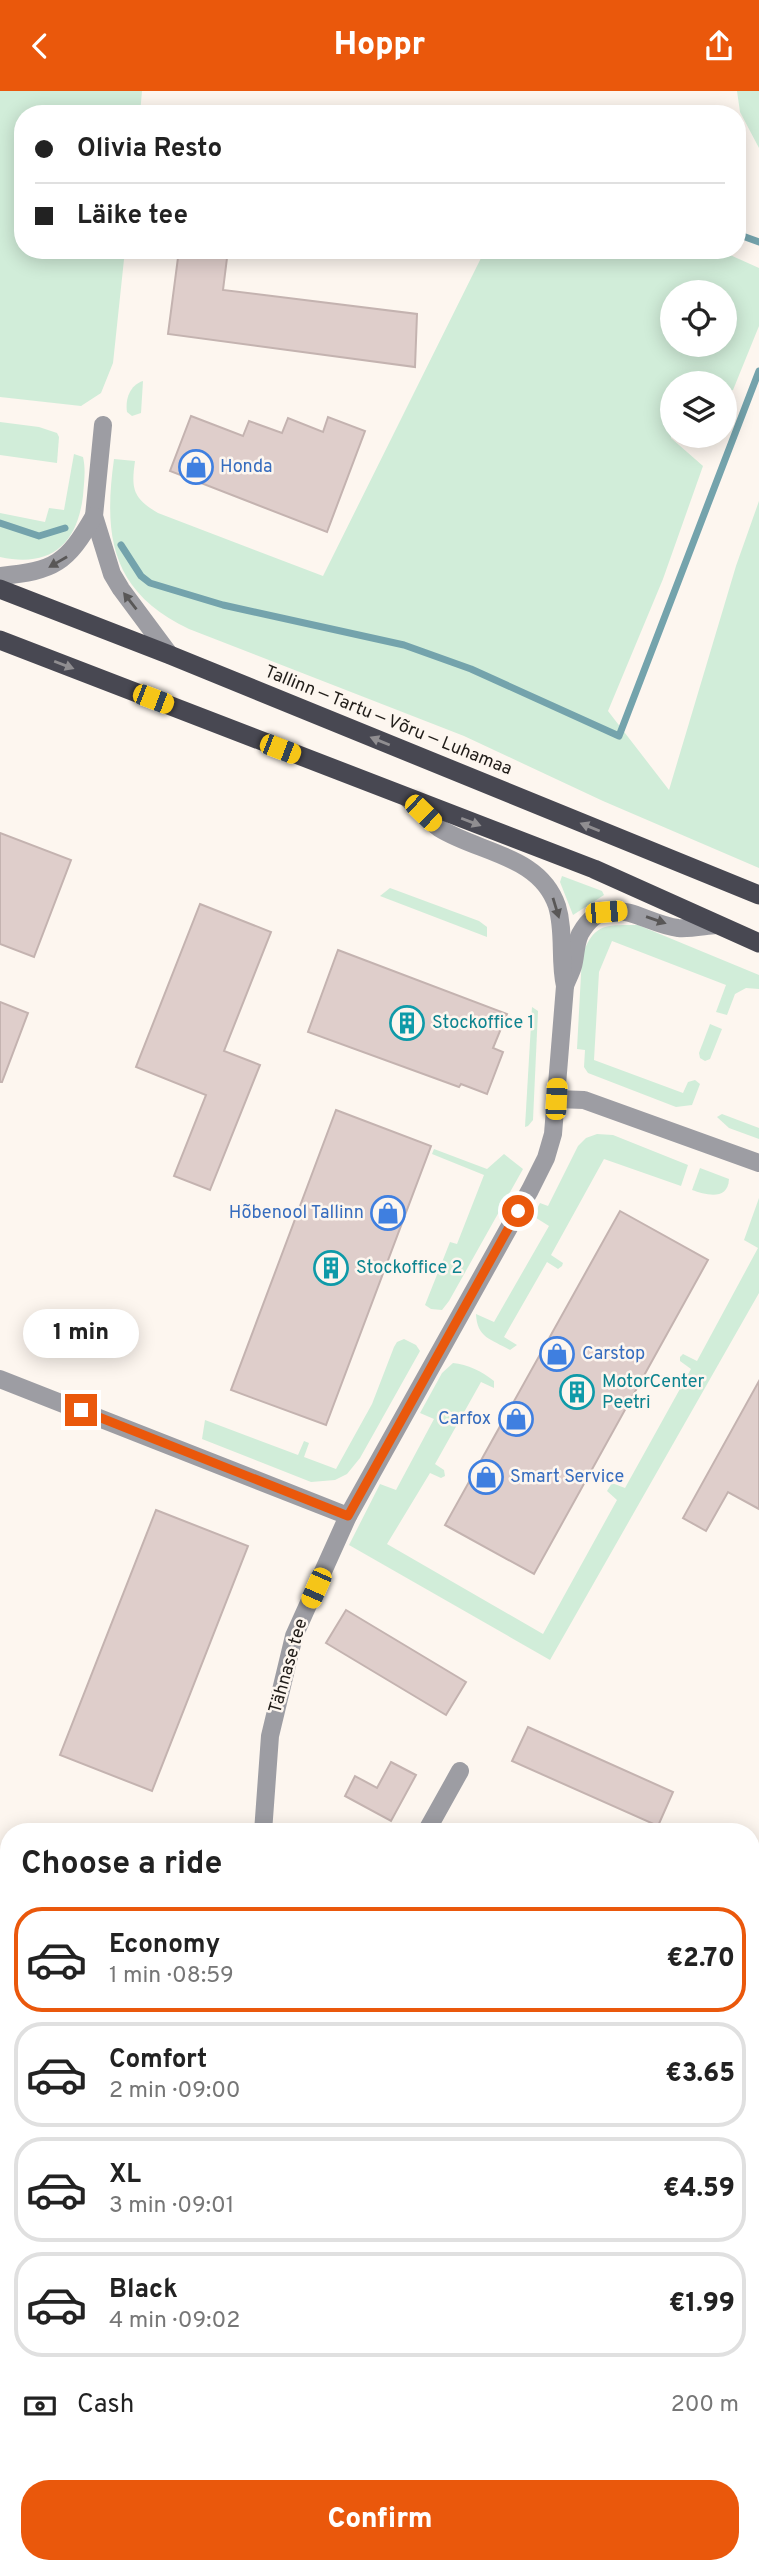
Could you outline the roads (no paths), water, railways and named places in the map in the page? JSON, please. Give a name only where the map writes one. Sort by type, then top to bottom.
[{"type":"highway","name":"Tallinn — Tartu — Võru — Luhamaa","points":[[0,589],[170,655],[759,895]]},
{"type":"highway","points":[[0,640],[594,869],[759,943]]},
{"type":"street","points":[[103,425],[94,516],[116,582],[170,655]]},
{"type":"street","points":[[0,576],[42,570],[59,563],[70,554],[94,516]]},
{"type":"street","points":[[407,798],[439,828],[516,861],[548,888],[558,910],[561,966],[565,986]]},
{"type":"street","points":[[565,986],[580,935],[594,917],[606,912],[630,912],[677,928],[716,925]]},
{"type":"street","name":"Tähnase tee","points":[[264,1823],[270,1736],[294,1636],[348,1516],[546,1158],[553,1134],[565,986]]},
{"type":"street","points":[[556,1099],[584,1100],[759,1163]]},
{"type":"street","points":[[0,1379],[348,1516]]},
{"type":"street","points":[[431,1823],[460,1771]]},
{"type":"waterway","points":[[746,237],[759,242]]},
{"type":"waterway","points":[[121,545],[141,576],[150,583],[223,605],[404,645],[471,669],[619,736],[759,371]]},
{"type":"waterway","points":[[0,523],[39,536],[65,528]]},
{"type":"place","name":"Honda","points":[[196,467]]},
{"type":"place","name":"Stockoffice 1","points":[[407,1023]]},
{"type":"place","name":"Hõbenool Tallinn","points":[[388,1213]]},
{"type":"place","name":"Stockoffice 2","points":[[331,1268]]},
{"type":"place","name":"Carstop","points":[[557,1354]]},
{"type":"place","name":"MotorCenter Peetri","points":[[577,1392]]},
{"type":"place","name":"Carfox","points":[[516,1419]]},
{"type":"place","name":"Smart Service","points":[[486,1477]]}]
